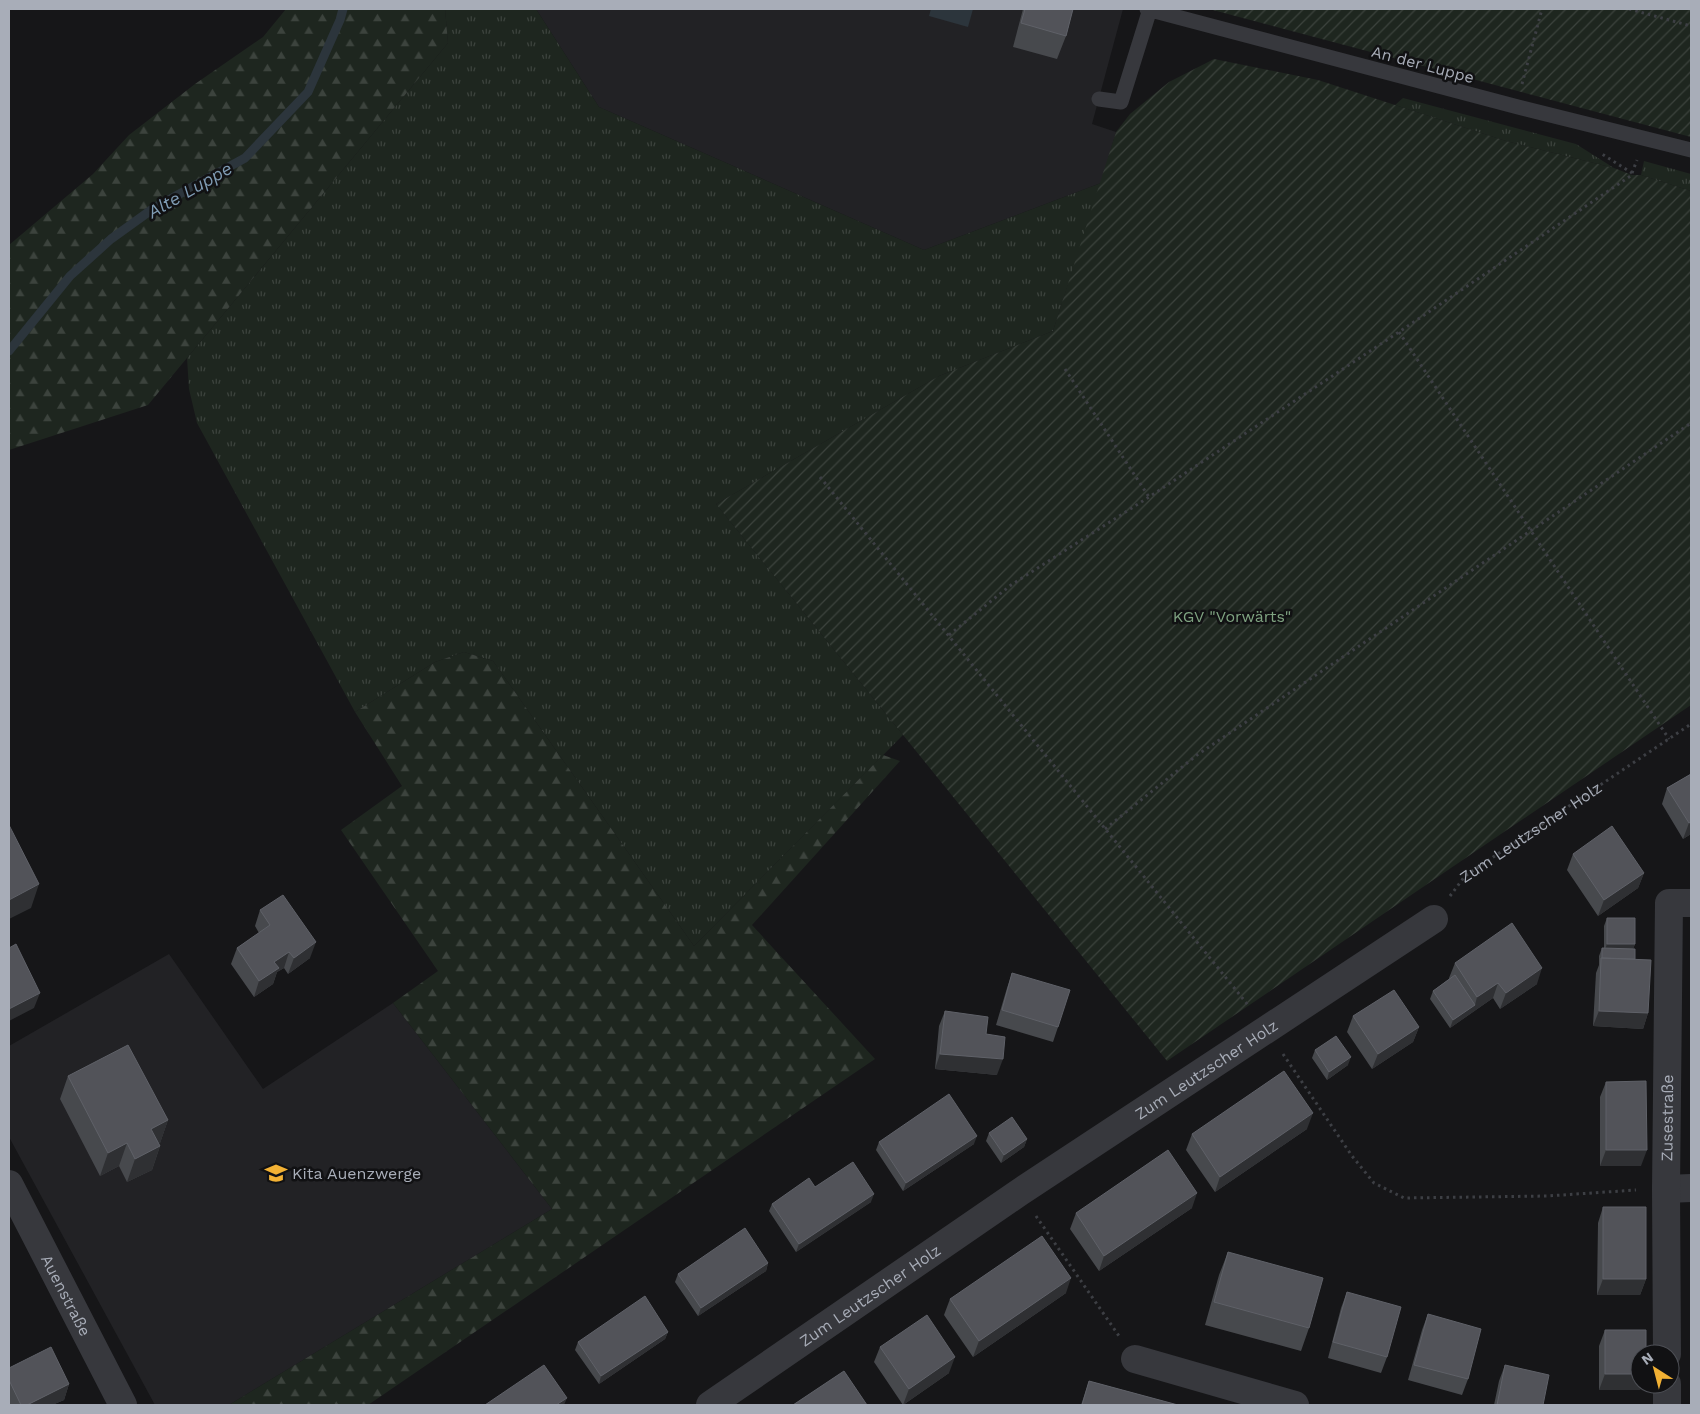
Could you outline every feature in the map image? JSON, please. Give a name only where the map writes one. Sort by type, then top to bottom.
[{"type":"street","name":"Zusestraße","points":[[1667,1344],[1679,1188],[1669,903],[1691,902]]},
{"type":"street","name":"Zum Leutzscher Holz","points":[[710,1405],[1020,1192],[1434,918]]},
{"type":"street","name":"Auenstraße","points":[[10,1188],[124,1405]]},
{"type":"street","points":[[1135,1359],[1295,1405]]},
{"type":"lane","name":"An der Luppe","points":[[1149,9],[1518,107],[1691,150]]},
{"type":"lane","points":[[1099,99],[1121,102],[1149,9]]},
{"type":"path","points":[[1518,107],[1520,92],[1542,9]]},
{"type":"path","points":[[1629,9],[1691,26]]},
{"type":"path","points":[[1595,149],[1632,174]]},
{"type":"path","points":[[949,635],[1011,585],[1149,497],[1620,185],[1632,174],[1639,155]]},
{"type":"path","points":[[1399,332],[1669,739]]},
{"type":"path","points":[[1065,369],[1149,497]]},
{"type":"path","points":[[1105,829],[1197,755],[1691,423]]},
{"type":"path","points":[[820,477],[1250,1008]]},
{"type":"path","name":"Zum Leutzscher Holz","points":[[1434,918],[1465,876],[1691,724]]},
{"type":"path","points":[[1267,1030],[1352,1156],[1374,1183],[1404,1198],[1547,1196],[1679,1188]]},
{"type":"path","points":[[1020,1192],[1135,1359]]},
{"type":"shaded area","points":[[536,9],[1123,9],[1092,124],[1116,132],[1101,183],[924,250],[599,107]]},
{"type":"shaded area","points":[[931,9],[973,9],[968,27],[929,16]]},
{"type":"shaded area","name":"Kita Auenzwerge","points":[[169,954],[263,1089],[393,1003],[552,1209],[229,1405],[155,1405],[9,1137],[9,1046]]},
{"type":"green space","points":[[286,9],[445,9],[448,43],[148,405],[9,450],[9,245],[93,174],[129,135],[195,84],[263,37]]},
{"type":"green space","points":[[445,9],[536,9],[599,107],[924,250],[1101,183],[1053,331],[939,376],[716,504],[903,735],[694,946],[493,661],[464,652],[435,662],[355,712],[197,423],[189,389],[187,358],[448,43]]},
{"type":"green space","points":[[1209,9],[1691,9],[1691,137]]},
{"type":"green space","name":"KGV \"Vorwärts\"","points":[[1214,59],[1318,80],[1506,141],[1614,168],[1632,175],[1641,175],[1691,191],[1691,705],[1167,1061],[716,504],[939,376],[1053,331],[1116,132],[1130,114],[1169,82]]},
{"type":"green space","points":[[1403,98],[1576,144],[1614,168],[1506,141],[1395,105]]},
{"type":"green space","points":[[1644,161],[1691,174],[1691,191],[1641,175]]},
{"type":"green space","points":[[464,652],[493,661],[694,946],[883,755],[900,761],[752,925],[875,1059],[368,1405],[229,1405],[552,1209],[393,1003],[438,971],[341,830],[402,786],[355,712],[435,662]]},
{"type":"building","points":[[1025,9],[1073,9],[1066,36],[1021,23]]},
{"type":"building","points":[[1691,774],[1691,822],[1689,823],[1667,788]]},
{"type":"building","points":[[9,825],[39,884],[9,900]]},
{"type":"building","points":[[1612,826],[1644,873],[1604,900],[1573,854]]},
{"type":"building","points":[[283,895],[316,942],[294,958],[289,952],[274,962],[279,968],[259,981],[237,948],[270,925],[260,910]]},
{"type":"building","points":[[1607,918],[1635,918],[1635,944],[1607,944]]},
{"type":"building","points":[[1512,923],[1542,968],[1506,993],[1498,983],[1477,997],[1455,963]]},
{"type":"building","points":[[16,944],[40,993],[9,1009],[9,948]]},
{"type":"building","points":[[1602,948],[1635,949],[1635,959],[1602,958]]},
{"type":"building","points":[[1601,958],[1651,960],[1648,1013],[1599,1011]]},
{"type":"building","points":[[1012,973],[1070,990],[1058,1027],[1002,1010]]},
{"type":"building","points":[[1455,975],[1475,1005],[1453,1020],[1433,991]]},
{"type":"building","points":[[1394,990],[1419,1027],[1378,1054],[1353,1016]]},
{"type":"building","points":[[945,1011],[988,1017],[986,1034],[1005,1037],[1003,1059],[940,1054]]},
{"type":"building","points":[[1336,1036],[1351,1057],[1329,1072],[1315,1050]]},
{"type":"building","points":[[128,1045],[168,1120],[151,1129],[160,1146],[135,1159],[127,1143],[108,1153],[68,1076]]},
{"type":"building","points":[[1284,1071],[1313,1113],[1220,1177],[1192,1134]]},
{"type":"building","points":[[1646,1081],[1647,1150],[1606,1150],[1606,1082]]},
{"type":"building","points":[[949,1094],[977,1136],[906,1183],[879,1142]]},
{"type":"building","points":[[1012,1117],[1027,1139],[1004,1155],[989,1133]]},
{"type":"building","points":[[1168,1150],[1197,1193],[1104,1256],[1076,1213]]},
{"type":"building","points":[[853,1162],[874,1194],[799,1244],[772,1204],[809,1178],[815,1187]]},
{"type":"building","points":[[1603,1207],[1646,1207],[1646,1279],[1603,1279]]},
{"type":"building","points":[[745,1228],[768,1263],[701,1308],[678,1274]]},
{"type":"building","points":[[1042,1236],[1071,1278],[979,1341],[950,1299]]},
{"type":"building","points":[[1228,1252],[1323,1278],[1309,1328],[1214,1302]]},
{"type":"building","points":[[1347,1292],[1401,1307],[1387,1357],[1333,1342]]},
{"type":"building","points":[[645,1296],[668,1332],[601,1376],[578,1342]]},
{"type":"building","points":[[1428,1314],[1481,1329],[1468,1379],[1414,1365]]},
{"type":"building","points":[[927,1315],[955,1357],[909,1389],[880,1347]]},
{"type":"building","points":[[1605,1330],[1646,1330],[1646,1344],[1630,1344],[1630,1374],[1605,1374]]},
{"type":"building","points":[[51,1347],[69,1384],[27,1405],[21,1405],[9,1380],[9,1368]]},
{"type":"building","points":[[544,1365],[567,1398],[556,1405],[485,1405]]},
{"type":"building","points":[[1505,1365],[1549,1375],[1543,1405],[1497,1405]]},
{"type":"building","points":[[844,1371],[867,1405],[793,1405]]},
{"type":"building","points":[[1089,1381],[1178,1405],[1082,1405]]},
{"type":"waterway","name":"Alte Luppe","points":[[9,351],[70,276],[111,239],[154,208],[245,158],[308,92],[340,20],[343,9]]},
{"type":"place","name":"Kita Auenzwerge","points":[[276,1173]]}]
